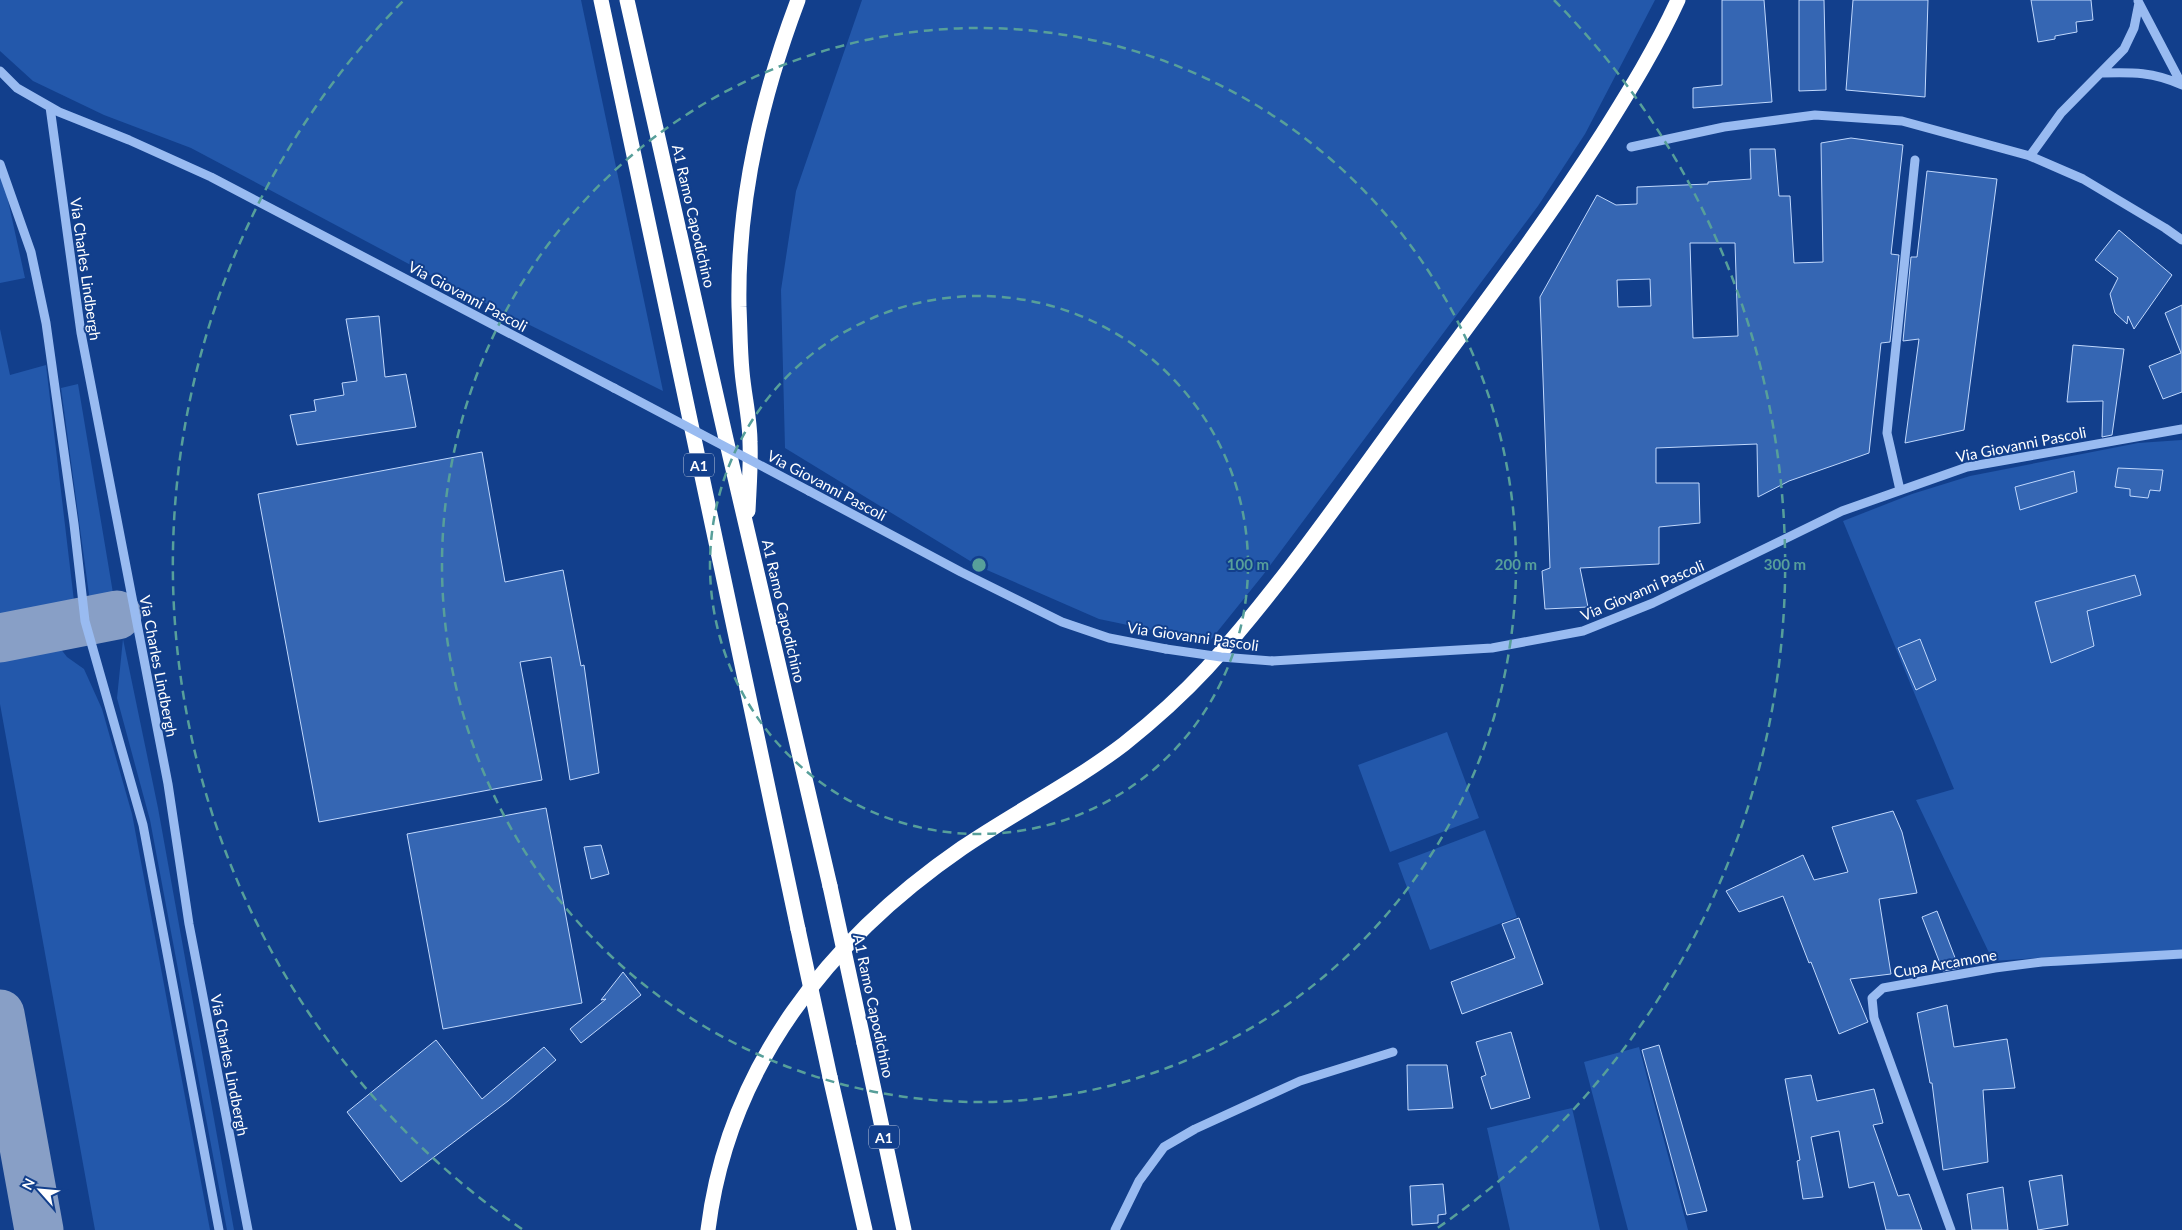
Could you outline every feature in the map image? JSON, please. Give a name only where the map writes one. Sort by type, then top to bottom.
[{"type":"highway","name":"A1","points":[[601,0],[798,929],[865,1230]]},
{"type":"highway","name":"A1 Ramo Capodichino","points":[[627,0],[830,886],[904,1230]]},
{"type":"highway","points":[[632,0],[635,33]]},
{"type":"highway","points":[[747,530],[750,441],[742,371],[739,305],[742,234],[749,171],[762,110],[782,44],[798,0]]},
{"type":"highway","points":[[708,1230],[711,1206],[724,1152],[743,1102],[768,1050],[796,1006],[866,925],[909,886],[966,846],[1050,794],[1124,744],[1180,695],[1206,669],[1258,608],[1522,253],[1572,181],[1630,90],[1678,0]]},
{"type":"street","points":[[2102,73],[2134,72],[2162,76],[2182,85],[2138,1]]},
{"type":"street","points":[[2030,156],[2061,113],[2124,49],[2134,28],[2138,1]]},
{"type":"street","name":"Via Giovanni Pascoli","points":[[0,71],[18,88],[50,107],[211,177],[810,490],[961,572],[1062,622],[1109,638],[1166,649],[1220,657],[1272,661],[1492,648],[1582,631],[1653,604],[1842,511],[1967,467],[2182,429]]},
{"type":"street","name":"Via Charles Lindbergh","points":[[50,107],[81,333],[168,784],[189,924],[248,1230]]},
{"type":"street","points":[[1631,147],[1724,127],[1815,115],[1902,121],[2030,156],[2082,179],[2166,228],[2182,240]]},
{"type":"street","points":[[1900,490],[1887,433],[1916,160]]},
{"type":"street","points":[[0,164],[33,260],[46,323],[86,621],[143,825],[219,1230]]},
{"type":"street","name":"Cupa Arcamone","points":[[1951,1230],[1874,1018],[1872,998],[1883,988],[1996,968],[2042,962],[2182,954]]},
{"type":"street","points":[[1115,1230],[1140,1180],[1164,1147],[1195,1129],[1300,1081],[1393,1052]]},
{"type":"shaded area","points":[[0,0],[581,0],[663,391],[437,279],[191,148],[104,115],[33,81],[0,51]]},
{"type":"shaded area","points":[[862,0],[1655,0],[1585,134],[1538,206],[1263,575],[1209,642],[1099,619],[980,567],[785,448],[781,290],[796,191]]},
{"type":"shaded area","points":[[0,164],[25,278],[0,283]]},
{"type":"shaded area","points":[[0,329],[10,375],[46,365],[74,601],[0,617]]},
{"type":"shaded area","points":[[78,384],[114,599],[90,602],[61,388]]},
{"type":"shaded area","points":[[2182,440],[2182,959],[2054,966],[2052,957],[1993,961],[1916,800],[1954,789],[1843,521],[1912,494],[1970,476],[2138,443]]},
{"type":"shaded area","points":[[123,639],[158,808],[234,1230],[227,1230],[150,820],[117,698]]},
{"type":"shaded area","points":[[60,648],[67,657],[84,669],[102,709],[132,814],[210,1230],[95,1230],[0,704],[0,662]]},
{"type":"shaded area","points":[[1447,732],[1479,818],[1390,852],[1358,765]]},
{"type":"shaded area","points":[[1485,830],[1517,917],[1430,950],[1398,863]]},
{"type":"shaded area","points":[[1639,1047],[1688,1230],[1628,1230],[1584,1062]]},
{"type":"shaded area","points":[[1572,1108],[1600,1230],[1510,1230],[1487,1128]]},
{"type":"building","points":[[1722,0],[1764,0],[1772,102],[1693,108],[1693,88],[1722,85]]},
{"type":"building","points":[[1799,0],[1824,0],[1826,90],[1799,91]]},
{"type":"building","points":[[1853,0],[1928,0],[1925,97],[1846,90]]},
{"type":"building","points":[[2031,0],[2091,0],[2093,20],[2076,22],[2077,32],[2055,36],[2055,39],[2038,42]]},
{"type":"building","points":[[1851,138],[1903,145],[1891,254],[1899,255],[1890,342],[1881,343],[1869,453],[1789,481],[1758,497],[1757,444],[1656,448],[1656,483],[1699,483],[1700,523],[1659,527],[1659,564],[1580,568],[1588,607],[1545,609],[1542,571],[1550,568],[1540,297],[1597,195],[1616,205],[1637,204],[1637,187],[1708,184],[1708,182],[1751,179],[1750,149],[1775,149],[1779,196],[1790,196],[1794,263],[1823,262],[1821,143]],"holes":[[[1690,243],[1735,243],[1738,336],[1693,338]],[[1650,279],[1651,306],[1618,307],[1617,280]]]},
{"type":"building","points":[[1927,171],[1997,179],[1964,430],[1905,443],[1919,339],[1903,341],[1911,257],[1917,257]]},
{"type":"building","points":[[2119,230],[2172,275],[2134,329],[2128,316],[2127,324],[2115,313],[2110,294],[2118,278],[2095,260]]},
{"type":"building","points":[[2182,305],[2182,392],[2163,399],[2149,366],[2181,353],[2165,313]]},
{"type":"building","points":[[379,316],[385,377],[406,374],[416,427],[297,445],[290,415],[316,411],[314,400],[344,395],[342,383],[357,381],[346,319]]},
{"type":"building","points":[[2073,345],[2124,349],[2112,435],[2102,437],[2103,401],[2067,402]]},
{"type":"building","points":[[482,452],[505,582],[563,570],[581,666],[584,665],[599,773],[570,780],[551,657],[520,662],[542,780],[319,822],[258,494]]},
{"type":"building","points":[[2118,468],[2163,470],[2160,491],[2150,490],[2148,498],[2130,496],[2130,489],[2115,487]]},
{"type":"building","points":[[2074,471],[2077,492],[2020,510],[2015,487]]},
{"type":"building","points":[[2135,575],[2141,595],[2087,611],[2094,646],[2051,663],[2035,602]]},
{"type":"building","points":[[1920,639],[1936,680],[1916,690],[1898,648]]},
{"type":"building","points":[[546,808],[582,1003],[443,1029],[407,834]]},
{"type":"building","points":[[1893,811],[1902,832],[1917,893],[1879,899],[1891,974],[1850,979],[1868,1022],[1839,1034],[1783,896],[1739,912],[1726,891],[1803,855],[1814,880],[1848,872],[1832,827]]},
{"type":"building","points":[[601,845],[609,874],[591,879],[584,847]]},
{"type":"building","points":[[1937,911],[1959,968],[1943,971],[1922,917]]},
{"type":"building","points":[[1519,918],[1543,984],[1462,1014],[1451,982],[1515,958],[1502,924]]},
{"type":"building","points":[[623,972],[641,995],[581,1043],[570,1029],[606,999],[601,1000]]},
{"type":"building","points":[[1947,1005],[1954,1047],[2007,1039],[2015,1088],[1983,1090],[1988,1162],[1943,1170],[1932,1083],[1930,1083],[1917,1013]]},
{"type":"building","points":[[1511,1032],[1530,1098],[1491,1109],[1481,1077],[1486,1075],[1476,1042]]},
{"type":"building","points":[[436,1040],[482,1099],[544,1047],[556,1060],[508,1101],[401,1182],[347,1112]]},
{"type":"building","points":[[1659,1045],[1707,1211],[1687,1215],[1642,1050]]},
{"type":"building","points":[[1407,1065],[1447,1065],[1453,1108],[1408,1110]]},
{"type":"building","points":[[1811,1075],[1817,1101],[1874,1089],[1883,1123],[1873,1125],[1898,1196],[1909,1194],[1922,1230],[1886,1230],[1874,1182],[1849,1188],[1839,1131],[1811,1137],[1823,1197],[1803,1199],[1797,1161],[1800,1160],[1785,1079]]},
{"type":"building","points":[[2062,1175],[2068,1225],[2038,1230],[2029,1181]]},
{"type":"building","points":[[1443,1184],[1446,1214],[1438,1215],[1438,1223],[1412,1225],[1410,1186]]},
{"type":"building","points":[[2003,1187],[2008,1230],[1972,1230],[1967,1194]]},
{"type":"taxiway","points":[[0,638],[117,615]]},
{"type":"taxiway","points":[[0,1014],[39,1230]]}]
